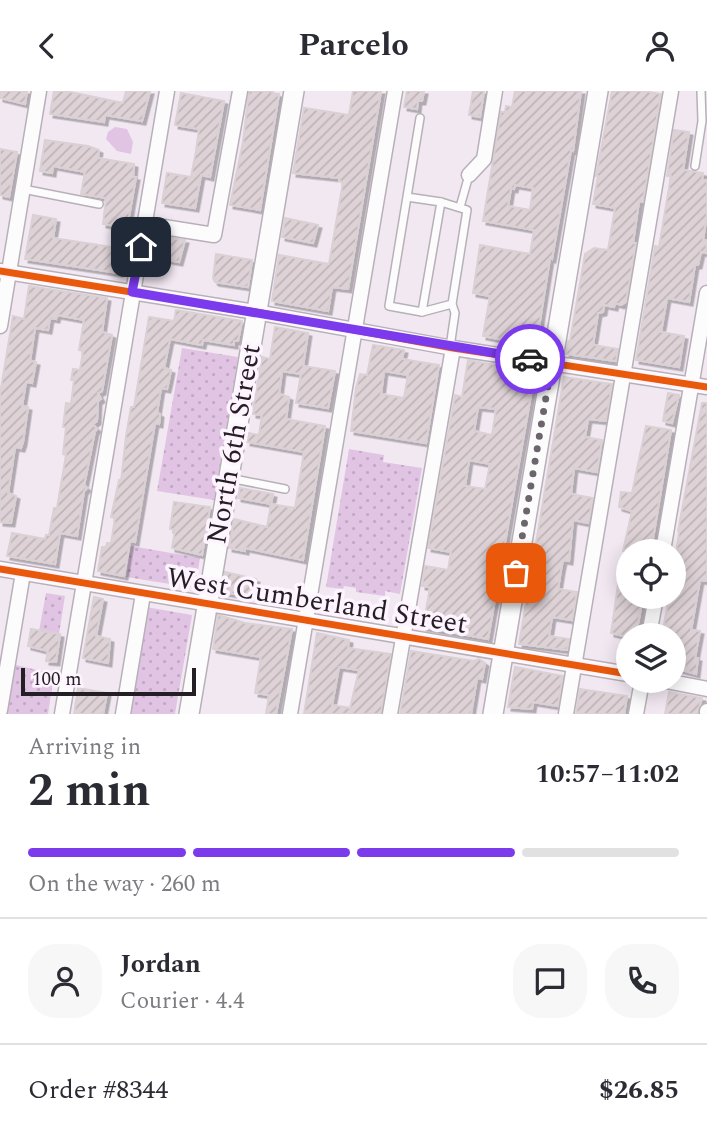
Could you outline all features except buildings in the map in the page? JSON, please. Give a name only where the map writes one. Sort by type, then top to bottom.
[{"type":"main road","name":"North 6th Street","points":[[189,714],[294,91]]},
{"type":"main road","points":[[493,714],[598,91]]},
{"type":"street","points":[[0,326],[5,272],[23,189],[39,91]]},
{"type":"street","points":[[62,714],[167,91]]},
{"type":"street","points":[[290,714],[395,91]]},
{"type":"street","points":[[468,175],[484,159],[495,91]]},
{"type":"street","points":[[566,714],[671,91]]},
{"type":"street","points":[[145,224],[214,235],[240,93]]},
{"type":"street","points":[[5,272],[707,387]]},
{"type":"street","points":[[665,539],[707,293]]},
{"type":"street","points":[[390,714],[451,347]]},
{"type":"street","name":"West Cumberland Street","points":[[0,569],[616,672]]},
{"type":"street","points":[[0,711],[23,573]]},
{"type":"street","points":[[123,714],[143,594]]},
{"type":"street","points":[[686,685],[707,689]]},
{"type":"street","points":[[636,714],[640,693]]},
{"type":"lane","points":[[695,166],[702,121],[701,91]]},
{"type":"lane","points":[[420,118],[390,306],[422,312],[452,304]]},
{"type":"lane","points":[[460,207],[468,175]]},
{"type":"lane","points":[[23,189],[99,204]]},
{"type":"lane","points":[[407,197],[441,202],[467,210],[452,304],[455,313],[451,347]]},
{"type":"lane","points":[[422,312],[441,202]]},
{"type":"lane","points":[[228,478],[285,489]]},
{"type":"shaded area","points":[[115,127],[127,129],[133,142],[131,154],[117,151],[106,139],[108,132]]},
{"type":"shaded area","points":[[182,348],[238,357],[214,500],[157,491]]},
{"type":"shaded area","points":[[349,449],[384,455],[383,462],[422,468],[400,594],[385,591],[385,596],[356,592],[356,588],[344,586],[343,589],[326,587]]},
{"type":"shaded area","points":[[131,546],[200,558],[195,588],[126,577]]},
{"type":"shaded area","points":[[46,593],[65,596],[59,634],[39,631]]},
{"type":"shaded area","points":[[146,607],[192,615],[175,714],[128,714]]},
{"type":"shaded area","points":[[12,664],[54,674],[48,714],[4,714]]},
{"type":"cycle path","points":[[0,271],[256,312],[453,348],[707,387]]},
{"type":"cycle path","points":[[0,569],[616,672]]},
{"type":"way so far","points":[[516,573],[552,362],[530,359]]},
{"type":"route","points":[[141,247],[132,292],[530,359]]}]
